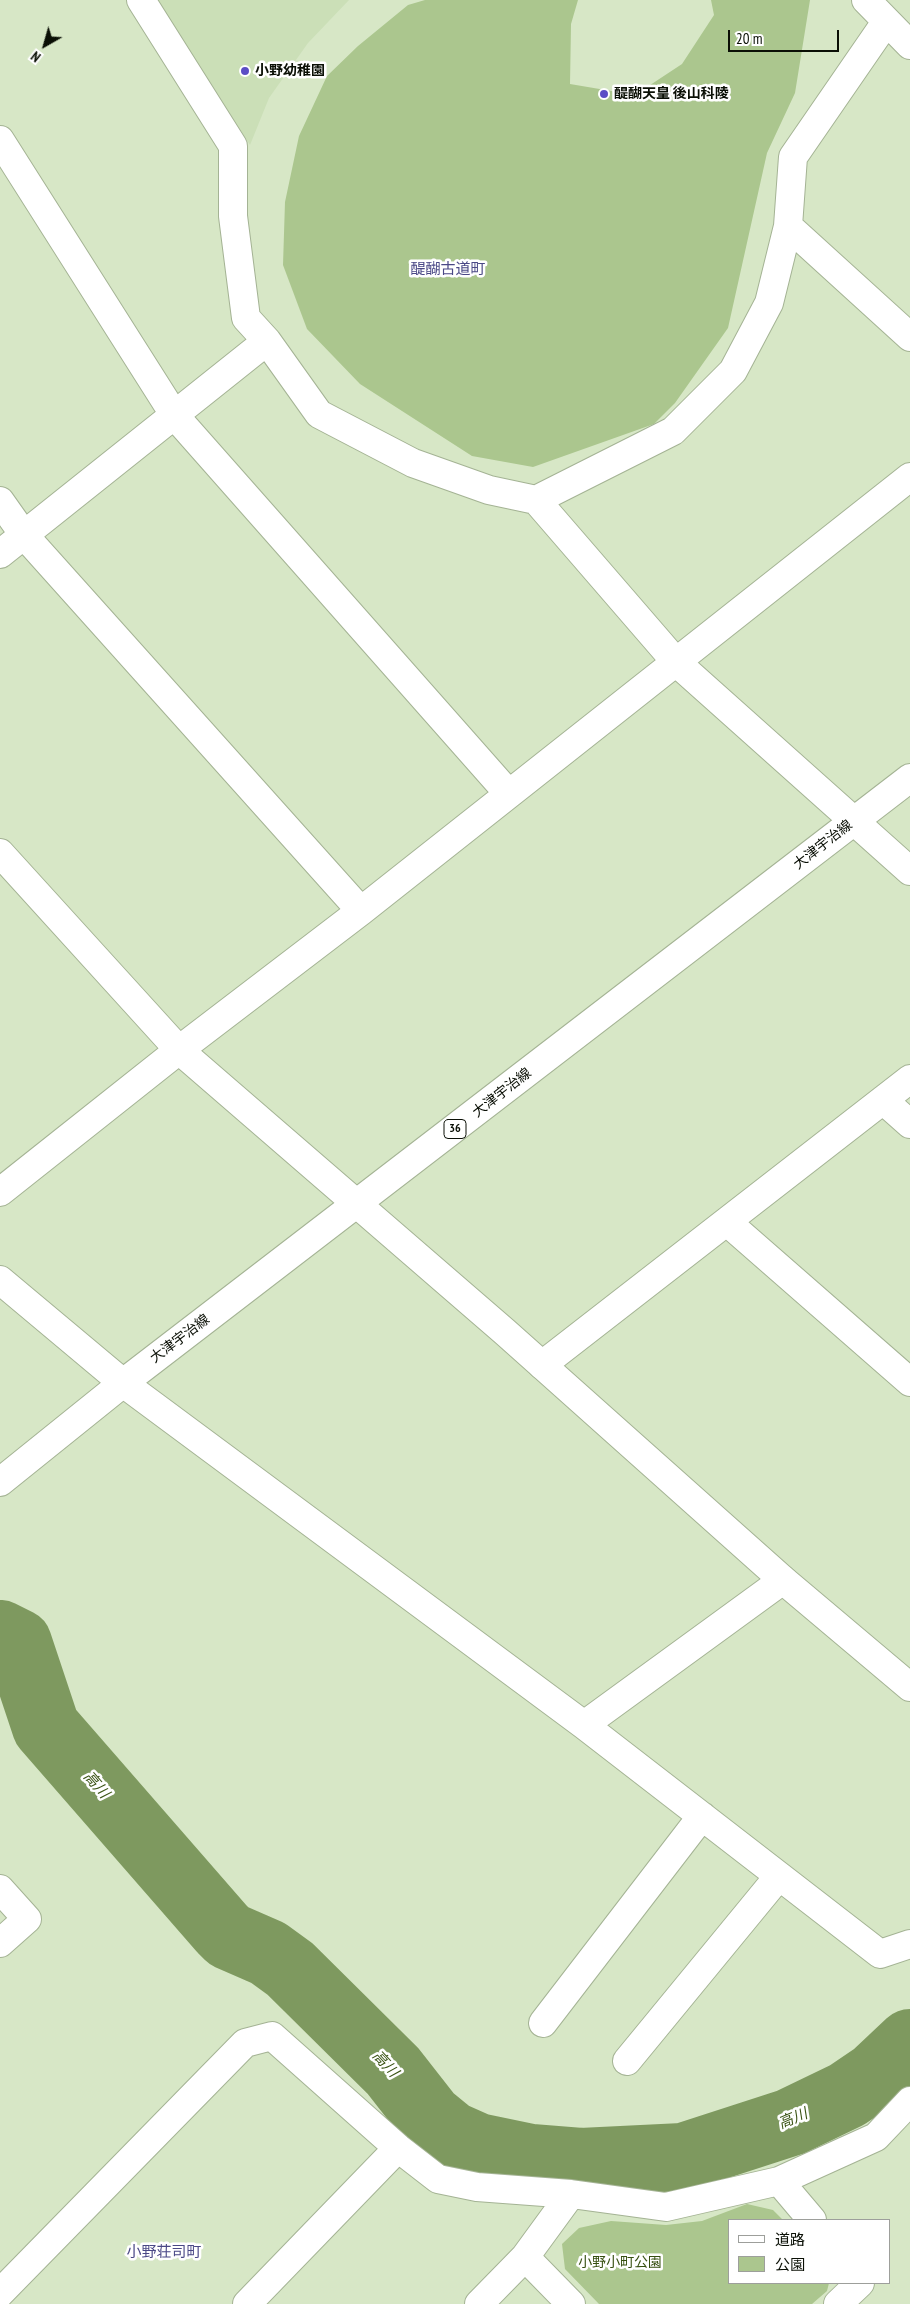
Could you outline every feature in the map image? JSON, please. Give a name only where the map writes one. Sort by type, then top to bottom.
[{"type":"street","points":[[140,0],[233,146],[233,216],[246,318],[267,341],[319,414],[413,463],[489,490],[536,500],[676,662],[910,871]]},
{"type":"street","points":[[866,0],[910,45]]},
{"type":"street","points":[[536,500],[673,431],[733,371],[769,303],[788,226],[794,157],[886,22]]},
{"type":"street","points":[[0,140],[175,416],[509,794]]},
{"type":"street","points":[[788,226],[910,337]]},
{"type":"street","points":[[0,554],[267,341]]},
{"type":"street","points":[[0,1192],[179,1050],[361,911],[910,477]]},
{"type":"street","points":[[0,501],[24,535],[361,911]]},
{"type":"street","name":"大津宇治線","points":[[0,1482],[122,1383],[910,778]]},
{"type":"street","points":[[3,864],[179,1050],[542,1366],[783,1580],[910,1687]]},
{"type":"street","points":[[542,1366],[910,1080]]},
{"type":"street","points":[[883,1100],[910,1124]]},
{"type":"street","points":[[727,1222],[910,1382]]},
{"type":"street","points":[[0,1280],[122,1383],[584,1725],[880,1954],[910,1944]]},
{"type":"street","points":[[584,1725],[783,1580]]},
{"type":"street","points":[[543,2023],[702,1816]]},
{"type":"street","points":[[627,2061],[779,1876]]},
{"type":"street","points":[[0,1889],[27,1919],[0,1943]]},
{"type":"street","points":[[0,2293],[245,2043],[272,2036],[398,2148],[438,2179],[477,2187],[571,2194],[666,2207],[779,2181],[876,2137],[910,2101]]},
{"type":"street","points":[[247,2304],[398,2148]]},
{"type":"street","points":[[779,2181],[811,2219]]},
{"type":"street","points":[[479,2304],[525,2257],[571,2194]]},
{"type":"street","points":[[525,2257],[571,2304]]},
{"type":"street","points":[[838,2304],[859,2284]]},
{"type":"shaded area","name":"小野幼稚園","points":[[157,0],[349,0],[308,43],[269,98],[250,145]]},
{"type":"green space","points":[[425,0],[578,0],[571,24],[570,84],[635,95],[682,64],[714,15],[711,0],[810,0],[795,93],[767,153],[728,328],[675,403],[654,424],[533,467],[472,456],[360,384],[307,329],[283,265],[285,202],[299,136],[327,76],[358,46],[408,5]]},
{"type":"green space","name":"小野小町公園","points":[[747,2204],[773,2210],[782,2219],[728,2219],[728,2284],[829,2284],[827,2291],[812,2304],[599,2304],[565,2269],[562,2244],[579,2228],[611,2221],[666,2225],[702,2221]]},
{"type":"waterway","name":"高川","points":[[0,1634],[18,1643],[46,1727],[222,1929],[229,1936],[268,1953],[290,1969],[393,2071],[429,2117],[451,2135],[478,2147],[531,2158],[581,2162],[683,2157],[791,2122],[847,2095],[875,2076],[910,2043]]},
{"type":"place","name":"小野幼稚園","points":[[245,71]]},
{"type":"place","name":"醍醐天皇 後山科陵","points":[[604,94]]},
{"type":"district","name":"醍醐古道町","points":[[448,270]]},
{"type":"district","name":"小野荘司町","points":[[164,2253]]}]
